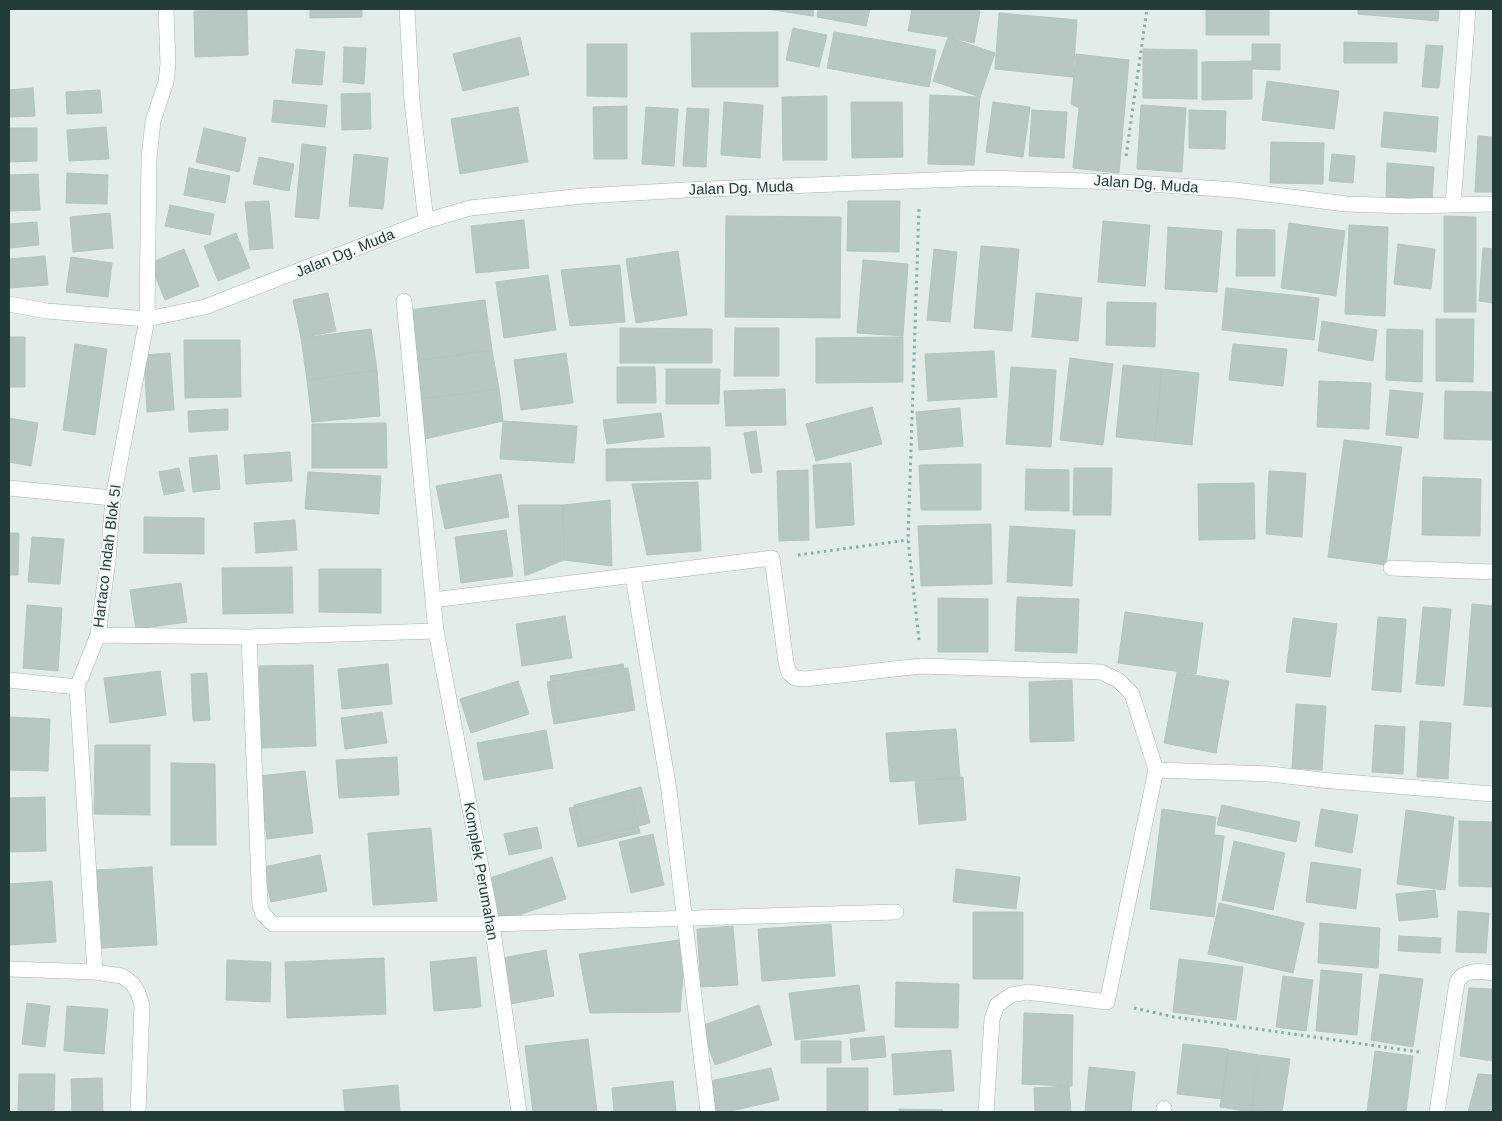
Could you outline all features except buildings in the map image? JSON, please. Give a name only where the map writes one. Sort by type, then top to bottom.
[{"type":"street","name":"Hartaco Indah Blok 5I","points":[[95,972],[77,687],[98,635],[108,560],[113,498],[147,319],[150,158],[154,121],[166,82],[168,64],[166,9]]},
{"type":"street","points":[[407,9],[412,102],[426,221]]},
{"type":"street","points":[[1453,204],[1468,9]]},
{"type":"street","name":"Jalan Dg. Muda","points":[[9,304],[47,311],[147,319],[205,307],[426,221],[470,208],[583,196],[920,179],[983,178],[1123,182],[1235,190],[1346,204],[1408,206],[1493,204]]},
{"type":"street","name":"Komplek Perumahan","points":[[404,301],[436,631],[492,924],[519,1112]]},
{"type":"street","points":[[9,488],[113,498]]},
{"type":"street","points":[[433,600],[772,558],[786,663],[789,674],[795,678],[805,679],[921,666],[1101,672],[1118,680],[1132,694],[1156,770],[1107,1002],[1027,992],[1011,995],[997,1005],[992,1018],[986,1112]]},
{"type":"street","points":[[1391,568],[1493,572]]},
{"type":"street","points":[[633,576],[670,790],[708,1112]]},
{"type":"street","points":[[98,635],[249,637],[436,631]]},
{"type":"street","points":[[249,637],[260,906],[268,921],[278,924],[492,924],[896,912]]},
{"type":"street","points":[[9,680],[77,687]]},
{"type":"street","points":[[1156,770],[1270,774],[1493,794]]},
{"type":"street","points":[[9,969],[95,972],[122,976],[133,984],[142,1005],[138,1112]]},
{"type":"street","points":[[1436,1112],[1457,982],[1460,976],[1467,973],[1493,972]]},
{"type":"path","points":[[1123,182],[1147,9]]},
{"type":"path","points":[[920,179],[908,540],[921,666]]},
{"type":"path","points":[[772,558],[908,540]]},
{"type":"path","points":[[1107,1002],[1174,1017],[1444,1056]]}]
